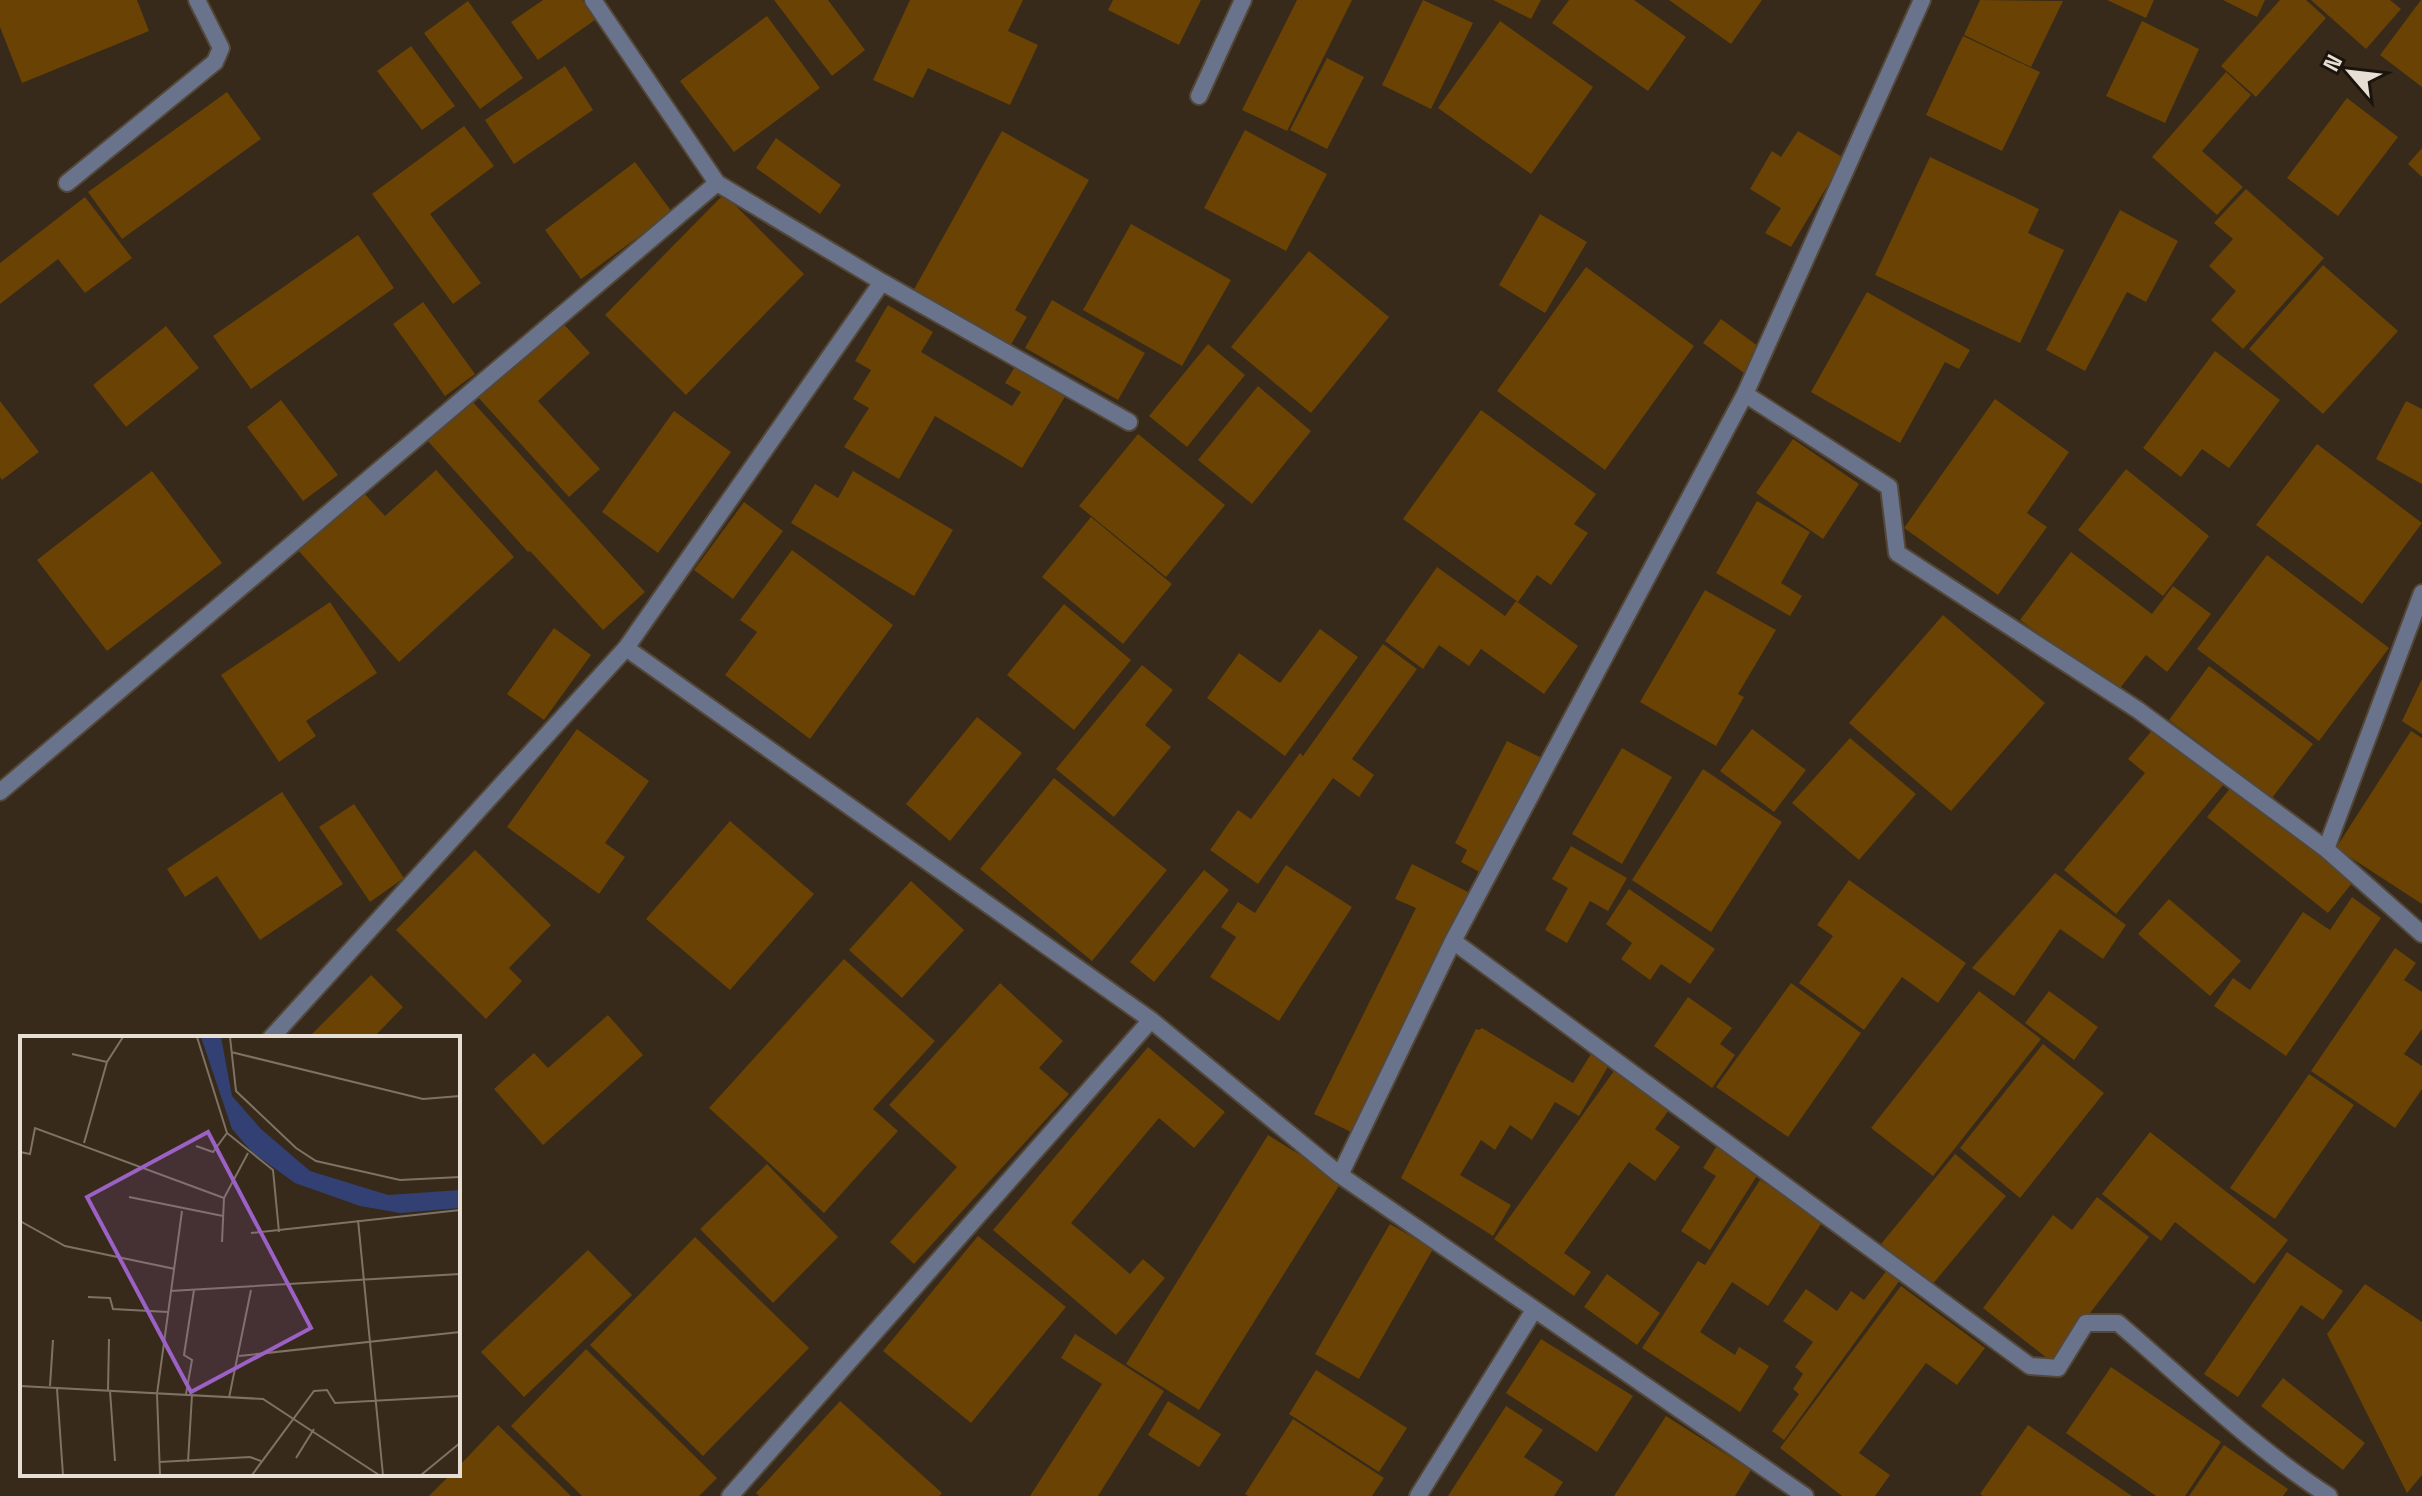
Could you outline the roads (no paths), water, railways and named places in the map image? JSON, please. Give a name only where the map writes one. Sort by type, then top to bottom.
[{"type":"street","points":[[67,183],[215,62],[221,48],[197,0]]},
{"type":"street","points":[[593,0],[717,183],[882,282],[1129,422]]},
{"type":"street","points":[[1199,96],[1243,0]]},
{"type":"street","points":[[1340,1175],[1453,941],[1745,394],[1922,0]]},
{"type":"street","points":[[0,792],[717,183]]},
{"type":"street","points":[[273,1036],[626,648],[882,282]]},
{"type":"street","points":[[1745,394],[1889,487],[1897,553],[2138,710],[2326,849],[2422,934]]},
{"type":"street","points":[[2326,849],[2422,593]]},
{"type":"street","points":[[626,648],[1151,1020],[1340,1175],[1805,1496]]},
{"type":"street","points":[[1453,941],[2030,1366],[2058,1368],[2086,1323],[2118,1323],[2225,1416],[2329,1496]]},
{"type":"street","points":[[730,1496],[1151,1020]]},
{"type":"street","points":[[1418,1496],[1534,1310]]}]
